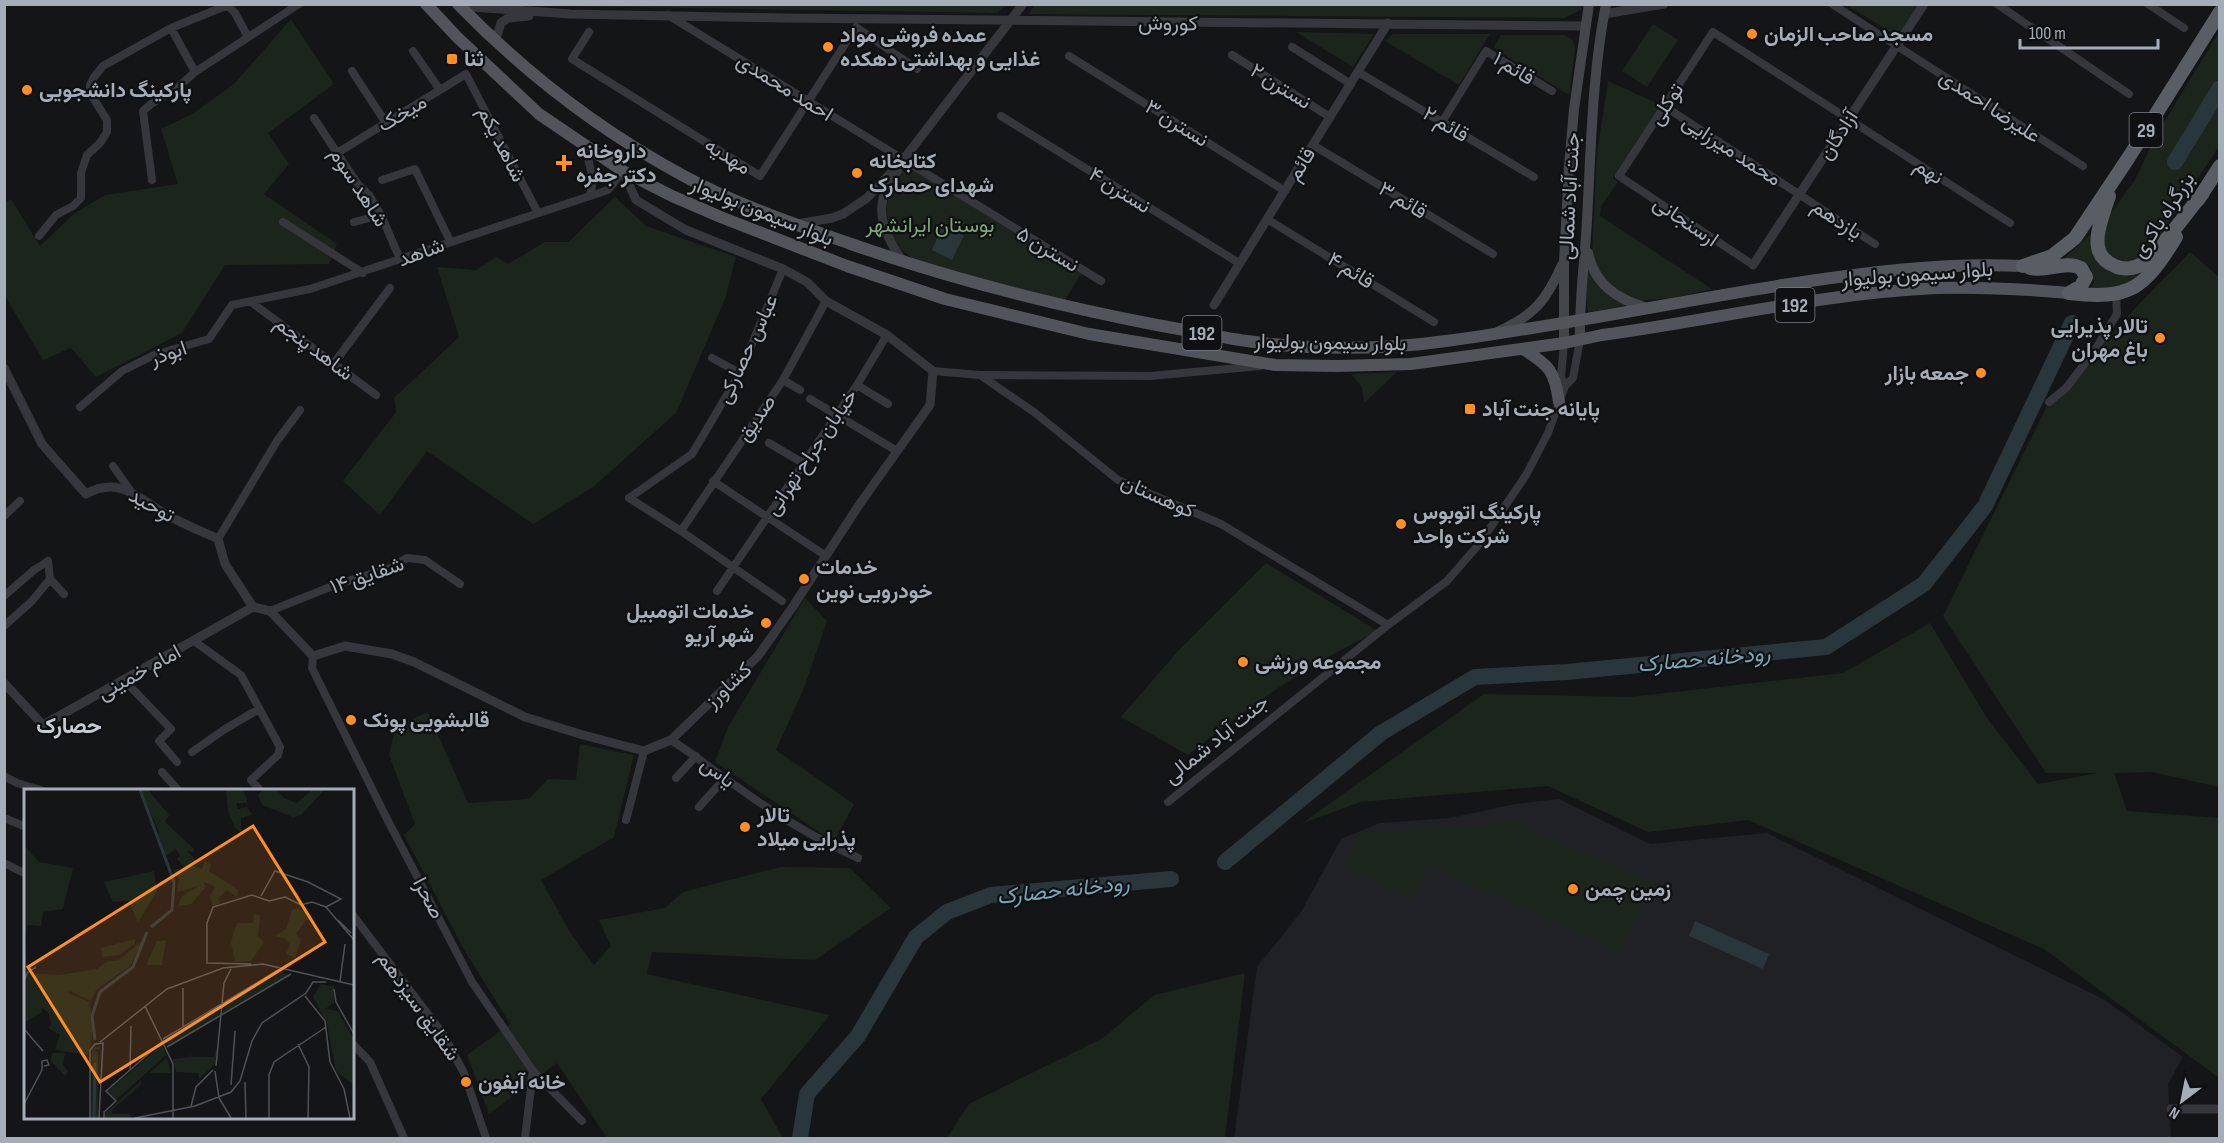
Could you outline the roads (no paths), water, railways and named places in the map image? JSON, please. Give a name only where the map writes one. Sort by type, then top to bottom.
[{"type":"highway","name":"29","points":[[2023,266],[2044,260],[2068,245],[2114,180],[2220,12]]},
{"type":"highway","name":"بزرگراه باکری","points":[[2069,293],[2096,296],[2116,294],[2136,286],[2161,261],[2220,166]]},
{"type":"highway","points":[[2114,180],[2098,231],[2097,246],[2106,261],[2123,269],[2144,263],[2203,193]]},
{"type":"highway","points":[[2023,266],[2046,269],[2068,264],[2081,268],[2086,277],[2084,283],[2069,293]]},
{"type":"main road","name":"بلوار سیمون بولیوار","points":[[426,4],[457,37],[539,114],[623,171],[672,196],[847,266],[945,299],[1089,334],[1275,364],[1336,366],[1412,364],[1892,292],[1935,288],[1996,287],[2069,293]]},
{"type":"main road","name":"جنت آباد شمالی","points":[[1564,343],[1564,262],[1574,109],[1589,4]]},
{"type":"main road","name":"بلوار سیمون بولیوار","points":[[459,5],[532,75],[600,126],[684,176],[725,196],[795,225],[905,263],[1029,299],[1249,342],[1323,347],[1444,342],[1565,324],[1647,308],[1861,273],[1965,266],[2023,266]]},
{"type":"main road","name":"جنت آباد شمالی","points":[[1580,340],[1579,320],[1594,103],[1605,9]]},
{"type":"main road","points":[[1586,244],[1594,271],[1610,291],[1623,300],[1647,308]]},
{"type":"main road","points":[[1494,333],[1518,323],[1538,308],[1564,262]]},
{"type":"main road","points":[[1523,349],[1547,364],[1557,386],[1559,402]]},
{"type":"street","points":[[152,180],[143,111],[176,89],[195,72],[299,4]]},
{"type":"street","points":[[795,225],[832,218],[855,208],[867,198],[903,160],[1023,4]]},
{"type":"street","points":[[1605,9],[1664,4]]},
{"type":"street","name":"علیرضا احمدی","points":[[1832,4],[2083,166]]},
{"type":"street","name":"آزادگان","points":[[1753,265],[1924,4]]},
{"type":"street","points":[[1997,4],[2129,94]]},
{"type":"street","points":[[2148,4],[2184,28]]},
{"type":"street","points":[[459,5],[570,14]]},
{"type":"street","points":[[39,236],[56,215],[73,206],[81,198],[81,173],[87,155],[100,143],[107,132],[107,120],[90,93],[90,84],[103,66],[171,28],[228,6],[236,13],[248,37]]},
{"type":"street","points":[[495,42],[501,23],[508,18],[570,14]]},
{"type":"street","name":"کوروش","points":[[570,14],[1010,21],[1586,26]]},
{"type":"street","name":"احمد محمدی","points":[[667,14],[903,160]]},
{"type":"street","name":"قائم","points":[[1214,305],[1388,23]]},
{"type":"street","name":"مهدیه","points":[[589,32],[572,58],[760,176],[856,27],[917,69]]},
{"type":"street","points":[[171,28],[195,72]]},
{"type":"street","name":"توکلی","points":[[1619,176],[1713,32]]},
{"type":"street","name":"نهم","points":[[1713,32],[2010,224]]},
{"type":"street","points":[[1292,47],[1351,84]]},
{"type":"street","points":[[413,51],[440,90]]},
{"type":"street","name":"قائم ۱","points":[[1442,122],[1486,51],[1552,91]]},
{"type":"street","name":"نسترن ۲","points":[[1232,55],[1330,117]]},
{"type":"street","name":"نسترن ۳","points":[[1069,56],[1285,190]]},
{"type":"street","points":[[352,72],[386,123]]},
{"type":"street","name":"قائم ۲","points":[[1358,72],[1534,177]]},
{"type":"street","name":"میخک","points":[[337,153],[466,74]]},
{"type":"street","name":"شاهد یکم","points":[[466,74],[538,213]]},
{"type":"street","name":"محمد میرزایی","points":[[1664,106],[1799,194]]},
{"type":"street","name":"نسترن ۴","points":[[1001,116],[1239,263]]},
{"type":"street","name":"شاهد سوم","points":[[314,118],[357,183],[369,195],[381,214],[400,259]]},
{"type":"street","points":[[585,145],[593,180],[590,196]]},
{"type":"street","name":"قائم ۳","points":[[1313,145],[1493,255]]},
{"type":"street","points":[[903,160],[884,195],[882,216],[889,237],[905,263]]},
{"type":"street","name":"نسترن ۵","points":[[903,160],[1101,281]]},
{"type":"street","points":[[382,180],[415,169],[450,241]]},
{"type":"street","points":[[623,171],[636,200],[686,230],[783,269],[807,282],[826,301],[887,335],[933,371]]},
{"type":"street","name":"شاهد","points":[[251,302],[310,289],[363,273],[450,241],[608,190],[623,171]]},
{"type":"street","name":"ارسنجانی","points":[[1619,176],[1753,265]]},
{"type":"street","name":"یازدهم","points":[[1799,194],[1875,244]]},
{"type":"street","points":[[354,222],[381,214]]},
{"type":"street","name":"قائم ۴","points":[[1267,219],[1434,322]]},
{"type":"street","points":[[283,222],[363,273]]},
{"type":"street","name":"عباس حصارکی","points":[[681,531],[629,498],[692,454],[740,373],[783,269]]},
{"type":"street","points":[[334,363],[390,288]]},
{"type":"street","points":[[2049,402],[2066,388],[2093,353],[2117,314],[2116,294]]},
{"type":"street","name":"صدیق","points":[[681,531],[783,380],[826,301]]},
{"type":"street","name":"شاهد پنجم","points":[[251,302],[376,395]]},
{"type":"street","name":"ابوذر","points":[[81,407],[122,372],[154,355],[209,339],[232,305],[251,302]]},
{"type":"street","name":"خیابان جراح تهرانی","points":[[717,591],[856,385],[887,335]]},
{"type":"street","name":"جنت آباد شمالی","points":[[1168,802],[1388,625],[1447,581],[1480,543],[1526,475],[1548,433],[1565,386],[1572,378],[1580,340]]},
{"type":"street","name":"جنت آباد شمالی","points":[[1564,343],[1561,377],[1565,386]]},
{"type":"street","points":[[712,358],[740,373]]},
{"type":"street","points":[[980,375],[1150,376],[1275,364]]},
{"type":"street","name":"توحید","points":[[4,368],[42,444],[86,494],[106,486],[130,490],[166,514],[218,539]]},
{"type":"street","name":"کوهستان","points":[[933,371],[980,375],[1034,412],[1118,480],[1221,524],[1388,625]]},
{"type":"street","name":"کشاورز","points":[[644,751],[671,740],[758,656],[930,405],[933,371]]},
{"type":"street","points":[[783,380],[800,390]]},
{"type":"street","points":[[856,385],[888,404]]},
{"type":"street","points":[[810,399],[897,451]]},
{"type":"street","points":[[300,410],[277,441],[218,539],[225,564],[253,607],[270,611],[313,656],[345,646],[392,654],[414,662],[525,717],[644,751],[626,820]]},
{"type":"street","points":[[769,443],[803,463]]},
{"type":"street","points":[[112,466],[130,490]]},
{"type":"street","points":[[712,482],[826,555]]},
{"type":"street","points":[[4,516],[20,501]]},
{"type":"street","points":[[681,531],[782,601]]},
{"type":"street","name":"شقایق ۱۴","points":[[270,611],[335,585],[390,568],[407,558],[425,560],[460,584]]},
{"type":"street","points":[[4,596],[48,561],[50,579],[64,594]]},
{"type":"street","points":[[4,627],[32,601],[50,579]]},
{"type":"street","name":"امام خمینی","points":[[4,683],[43,725],[253,607]]},
{"type":"street","points":[[194,641],[241,675],[281,751],[251,780],[259,789]]},
{"type":"street","name":"صحرا","points":[[313,656],[312,668],[316,678],[472,982],[533,1071],[582,1121]]},
{"type":"street","points":[[124,680],[171,729],[159,741],[177,762]]},
{"type":"street","points":[[192,752],[225,729],[259,710]]},
{"type":"street","name":"یاس","points":[[671,740],[800,828],[858,858]]},
{"type":"street","points":[[676,778],[696,756]]},
{"type":"street","points":[[162,772],[177,789]]},
{"type":"street","points":[[4,776],[17,783],[38,789]]},
{"type":"street","points":[[699,807],[725,778]]},
{"type":"street","points":[[4,818],[24,826]]},
{"type":"street","points":[[4,863],[24,873]]},
{"type":"street","name":"شقایق سیزدهم","points":[[354,917],[442,1034],[464,1073],[486,1138]]},
{"type":"street","points":[[354,1045],[370,1062],[404,1138]]},
{"type":"street","points":[[525,1138],[533,1071]]},
{"type":"street","points":[[2170,1109],[2220,1109]]},
{"type":"waterway","name":"رودخانه حصارک","points":[[2175,162],[2220,88]]},
{"type":"waterway","name":"رودخانه حصارک","points":[[1225,862],[1381,733],[1475,677],[1567,672],[1826,647],[1924,584],[1985,506],[2072,323]]},
{"type":"waterway","name":"رودخانه حصارک","points":[[800,1138],[807,1094],[858,1036],[916,937],[947,912],[991,895],[1171,879]]},
{"type":"place","name":"مسجد صاحب الزمان","points":[[1752,34]]},
{"type":"place","name":"عمده فروشی مواد غذایی و بهداشتی دهکده","points":[[828,47]]},
{"type":"place","name":"ثنا","points":[[452,59]]},
{"type":"place","name":"پارکینگ دانشجویی","points":[[27,90]]},
{"type":"place","name":"داروخانه دکتر جفره","points":[[564,163]]},
{"type":"place","name":"کتابخانه شهدای حصارک","points":[[857,173]]},
{"type":"place","name":"تالار پذیرایی باغ مهران","points":[[2160,338]]},
{"type":"place","name":"جمعه بازار","points":[[1981,373]]},
{"type":"place","name":"پایانه جنت آباد","points":[[1470,409]]},
{"type":"place","name":"پارکینگ اتوبوس شرکت واحد","points":[[1401,524]]},
{"type":"place","name":"خدمات خودرویی نوین","points":[[804,579]]},
{"type":"place","name":"خدمات اتومبیل شهر آریو","points":[[766,623]]},
{"type":"place","name":"مجموعه ورزشی","points":[[1243,662]]},
{"type":"place","name":"قالبشویی پونک","points":[[351,720]]},
{"type":"place","name":"تالار پذرایی میلاد","points":[[745,827]]},
{"type":"place","name":"زمین چمن","points":[[1573,889]]},
{"type":"place","name":"خانه آیفون","points":[[466,1082]]},
{"type":"district","name":"حصارک","points":[[69,725]]},
{"type":"park label","name":"بوستان ایرانشهر","points":[[930,225]]}]
